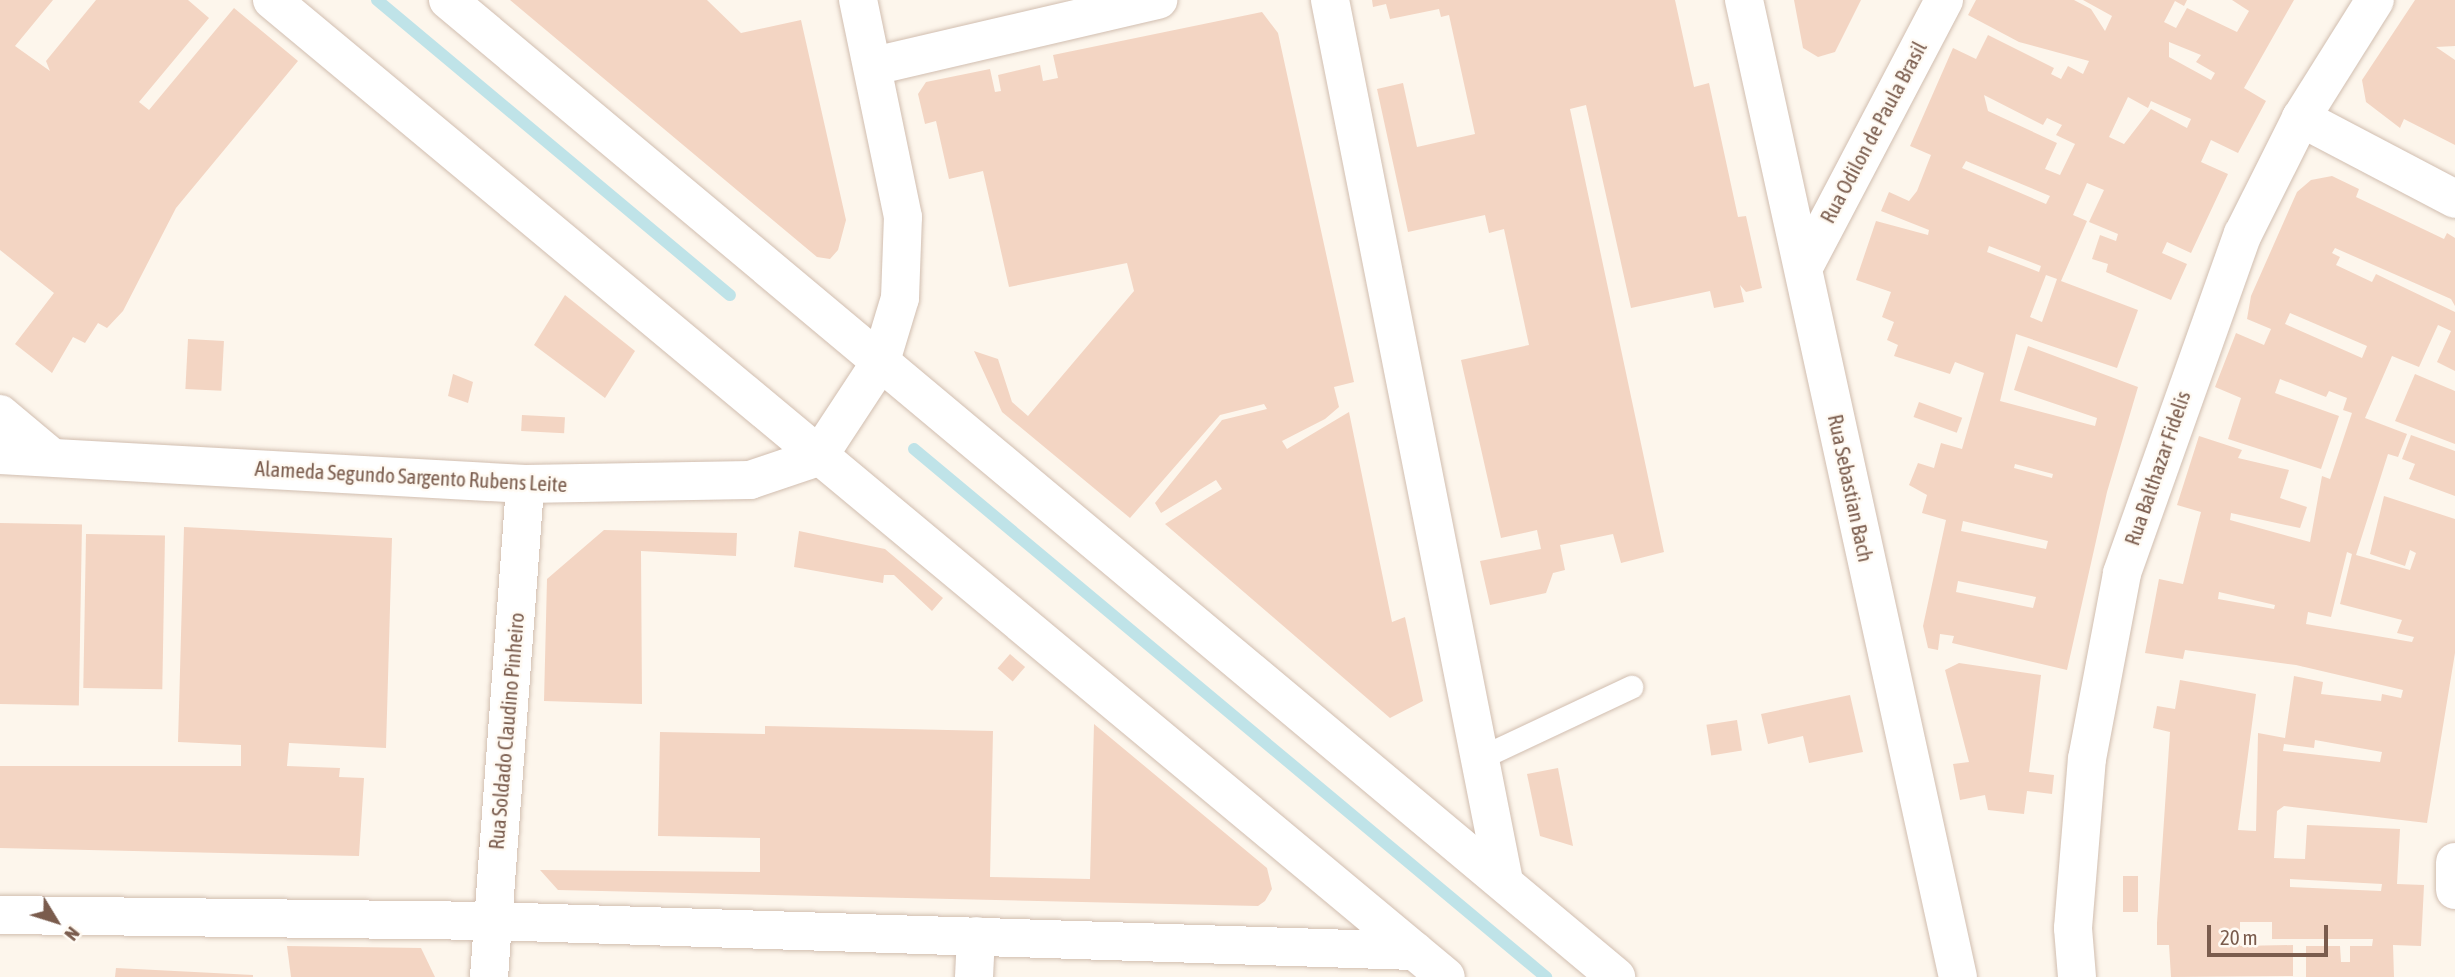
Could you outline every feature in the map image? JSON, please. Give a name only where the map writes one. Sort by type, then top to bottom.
[{"type":"street","points":[[272,0],[818,457],[1447,977]]},
{"type":"street","points":[[448,0],[1616,977]]},
{"type":"street","points":[[818,457],[881,361],[900,298],[902,217],[874,66],[858,0]]},
{"type":"street","points":[[874,66],[1158,0]]},
{"type":"street","points":[[1329,0],[1482,757],[1504,881]]},
{"type":"street","name":"Rua Sebastian Bach","points":[[1744,0],[1805,265],[1958,977]]},
{"type":"street","name":"Rua Odilon de Paula Brasil","points":[[1805,265],[1944,0]]},
{"type":"street","name":"Rua Balthazar Fidelis","points":[[2077,977],[2073,928],[2087,759],[2122,573],[2201,339],[2243,234],[2301,118],[2375,0]]},
{"type":"street","points":[[2301,118],[2455,199]]},
{"type":"street","points":[[0,414],[49,455]]},
{"type":"street","name":"Alameda Segundo Sargento Rubens Leite","points":[[0,455],[49,455],[525,484],[750,480],[818,457]]},
{"type":"street","name":"Rua Soldado Claudino Pinheiro","points":[[489,977],[525,484]]},
{"type":"street","points":[[2455,862],[2455,890]]},
{"type":"street","points":[[0,915],[491,921],[1415,951]]},
{"type":"street","points":[[974,977],[976,936]]},
{"type":"lane","points":[[1482,757],[1631,687]]},
{"type":"building","points":[[0,0],[53,0],[15,46],[50,71],[46,61],[96,0],[188,0],[209,18],[139,102],[149,110],[234,8],[298,61],[176,208],[123,311],[107,328],[98,323],[85,343],[73,337],[52,373],[15,344],[54,293],[0,250]]},
{"type":"building","points":[[510,0],[707,0],[741,33],[801,20],[846,220],[838,250],[830,259],[817,257]]},
{"type":"building","points":[[1372,0],[1675,0],[1694,87],[1709,83],[1738,217],[1746,216],[1762,288],[1746,292],[1740,285],[1744,302],[1714,308],[1710,291],[1631,308],[1586,105],[1570,109],[1664,552],[1621,563],[1613,534],[1560,545],[1565,570],[1553,573],[1546,593],[1490,605],[1480,561],[1541,549],[1537,530],[1501,538],[1461,360],[1529,345],[1504,229],[1489,233],[1485,215],[1408,232],[1377,89],[1403,83],[1417,147],[1475,134],[1449,15],[1441,17],[1439,9],[1390,19],[1386,4],[1373,7]]},
{"type":"building","points":[[1794,0],[1861,0],[1835,52],[1818,57],[1803,48]]},
{"type":"building","points":[[1976,0],[2074,0],[2091,9],[2105,31],[2112,16],[2083,0],[2187,0],[2184,6],[2175,1],[2164,22],[2176,28],[2187,8],[2237,32],[2249,11],[2232,0],[2294,0],[2244,88],[2266,101],[2238,153],[2211,140],[2201,162],[2228,174],[2191,253],[2167,242],[2162,253],[2187,264],[2171,300],[2106,272],[2108,264],[2092,259],[2100,235],[2116,241],[2118,234],[2089,222],[2104,190],[2087,183],[2073,215],[2087,221],[2061,281],[2138,310],[2117,368],[2016,334],[2000,401],[2095,426],[2097,418],[2014,390],[2028,346],[2138,387],[2107,492],[2067,670],[1952,643],[1954,636],[1940,634],[1938,650],[1928,648],[1923,626],[1946,520],[1922,513],[1927,495],[1909,485],[1918,463],[1934,468],[1941,443],[1962,449],[1984,373],[1955,362],[1950,374],[1894,356],[1898,345],[1887,340],[1894,322],[1882,317],[1891,292],[1856,280],[1876,221],[1928,235],[1929,230],[1881,211],[1889,192],[1909,201],[1917,191],[1931,155],[1910,146],[1953,48],[1976,59],[1988,35],[2054,68],[2051,74],[2061,79],[2068,66],[2083,74],[2089,61],[2019,42],[1968,15]],"holes":[[[2169,42],[2201,55],[2196,62],[2215,73],[2211,80],[2169,57]],[[1984,95],[2043,125],[2047,118],[2062,125],[2056,135],[2075,144],[2060,175],[2045,169],[2057,143],[1988,111]],[[2128,97],[2148,108],[2151,101],[2191,119],[2187,128],[2151,109],[2124,144],[2109,137]],[[1966,161],[2050,196],[2046,204],[1962,168]],[[1989,246],[2041,266],[2039,272],[1987,252]],[[2046,275],[2057,279],[2042,322],[2030,317]],[[2015,464],[2053,474],[2052,478],[2014,468]],[[1963,521],[2048,541],[2046,549],[1961,531]],[[1958,581],[2036,597],[2033,608],[1956,592]]]},
{"type":"building","points":[[2415,0],[2455,0],[2455,46],[2436,47],[2455,60],[2455,145],[2404,119],[2400,128],[2366,102],[2362,80]]},
{"type":"building","points":[[1262,12],[1278,33],[1354,382],[1334,387],[1339,407],[1325,419],[1282,441],[1287,449],[1349,412],[1392,622],[1405,617],[1423,701],[1390,718],[1165,524],[1222,489],[1216,480],[1161,513],[1155,503],[1222,420],[1267,409],[1264,404],[1220,415],[1130,518],[1002,412],[974,351],[998,359],[1012,402],[1028,416],[1134,291],[1127,263],[1009,287],[983,171],[949,179],[936,121],[925,124],[918,94],[926,82],[990,69],[995,92],[1001,91],[998,75],[1040,65],[1043,81],[1058,78],[1053,55]]},
{"type":"building","points":[[2332,176],[2359,189],[2356,197],[2444,239],[2447,233],[2455,238],[2455,306],[2451,299],[2335,248],[2332,253],[2340,257],[2336,265],[2372,282],[2376,274],[2455,312],[2455,371],[2437,362],[2451,331],[2438,325],[2419,367],[2392,356],[2365,418],[2407,434],[2398,457],[2388,454],[2356,555],[2410,570],[2416,553],[2410,550],[2405,566],[2370,554],[2384,496],[2455,519],[2455,653],[2427,823],[2284,806],[2277,811],[2274,858],[2305,859],[2307,825],[2400,829],[2397,884],[2424,885],[2421,946],[2393,945],[2394,977],[2306,977],[2306,946],[2340,946],[2341,962],[2350,962],[2350,946],[2372,946],[2373,939],[2272,939],[2272,922],[2240,922],[2240,946],[2293,945],[2293,976],[2171,977],[2169,945],[2157,945],[2170,732],[2153,728],[2157,706],[2175,709],[2180,680],[2256,694],[2238,830],[2256,831],[2258,733],[2285,738],[2294,676],[2323,682],[2321,694],[2381,701],[2382,694],[2401,698],[2403,690],[2296,665],[2185,650],[2183,659],[2145,653],[2159,579],[2183,584],[2201,512],[2177,505],[2199,436],[2242,450],[2238,458],[2289,470],[2280,498],[2307,507],[2300,528],[2231,513],[2230,520],[2310,542],[2322,476],[2330,479],[2352,413],[2343,410],[2347,398],[2329,391],[2326,397],[2280,379],[2275,393],[2339,416],[2321,469],[2228,439],[2241,398],[2215,387],[2236,333],[2264,345],[2271,329],[2247,319],[2251,296],[2297,192],[2311,180]],"holes":[[[2290,313],[2367,346],[2362,358],[2285,324]],[[2347,552],[2352,554],[2340,604],[2402,620],[2397,633],[2414,637],[2412,642],[2306,624],[2308,612],[2331,617]],[[2219,592],[2275,605],[2274,609],[2218,599]],[[2315,740],[2382,752],[2380,762],[2283,751],[2284,744],[2314,748]],[[2290,879],[2382,884],[2381,891],[2290,887]]]},
{"type":"building","points":[[565,295],[635,351],[605,398],[534,345]]},
{"type":"building","points":[[188,339],[224,341],[221,391],[185,389]]},
{"type":"building","points":[[453,374],[473,382],[468,403],[448,396]]},
{"type":"building","points":[[2415,374],[2455,391],[2455,444],[2395,421]]},
{"type":"building","points":[[1919,402],[1962,418],[1957,433],[1914,417]]},
{"type":"building","points":[[522,415],[565,417],[564,433],[521,431]]},
{"type":"building","points":[[2411,435],[2455,451],[2455,496],[2409,479],[2415,464],[2402,459]]},
{"type":"building","points":[[0,523],[82,524],[79,705],[0,704]]},
{"type":"building","points":[[184,527],[392,538],[386,748],[289,743],[287,766],[340,768],[339,777],[364,778],[359,856],[0,848],[0,766],[241,766],[241,745],[178,742]]},
{"type":"building","points":[[604,530],[737,533],[736,556],[641,551],[642,704],[544,701],[547,579]]},
{"type":"building","points":[[799,531],[885,549],[943,598],[932,611],[894,575],[884,575],[883,583],[794,567]]},
{"type":"building","points":[[86,534],[165,535],[162,689],[83,688]]},
{"type":"building","points":[[1010,654],[1025,667],[1013,681],[998,668]]},
{"type":"building","points":[[1959,663],[2041,675],[2029,772],[2054,775],[2052,794],[2027,791],[2024,814],[1988,810],[1985,795],[1960,800],[1953,764],[1969,762],[1945,670]]},
{"type":"building","points":[[1850,695],[1863,752],[1809,763],[1803,736],[1768,744],[1761,714]]},
{"type":"building","points":[[1737,720],[1742,751],[1711,755],[1706,725]]},
{"type":"building","points":[[1094,724],[1267,868],[1272,889],[1265,901],[1258,906],[558,890],[540,870],[760,872],[760,838],[658,836],[660,732],[765,734],[765,726],[993,731],[990,877],[1090,879]]},
{"type":"building","points":[[1558,768],[1573,846],[1540,836],[1527,774]]},
{"type":"building","points":[[2123,876],[2138,876],[2138,912],[2123,912]]},
{"type":"building","points":[[287,946],[421,948],[435,977],[291,977]]},
{"type":"building","points":[[116,968],[253,975],[253,977],[115,977]]},
{"type":"waterway","points":[[377,0],[730,295]]},
{"type":"waterway","points":[[914,449],[1546,977]]}]
